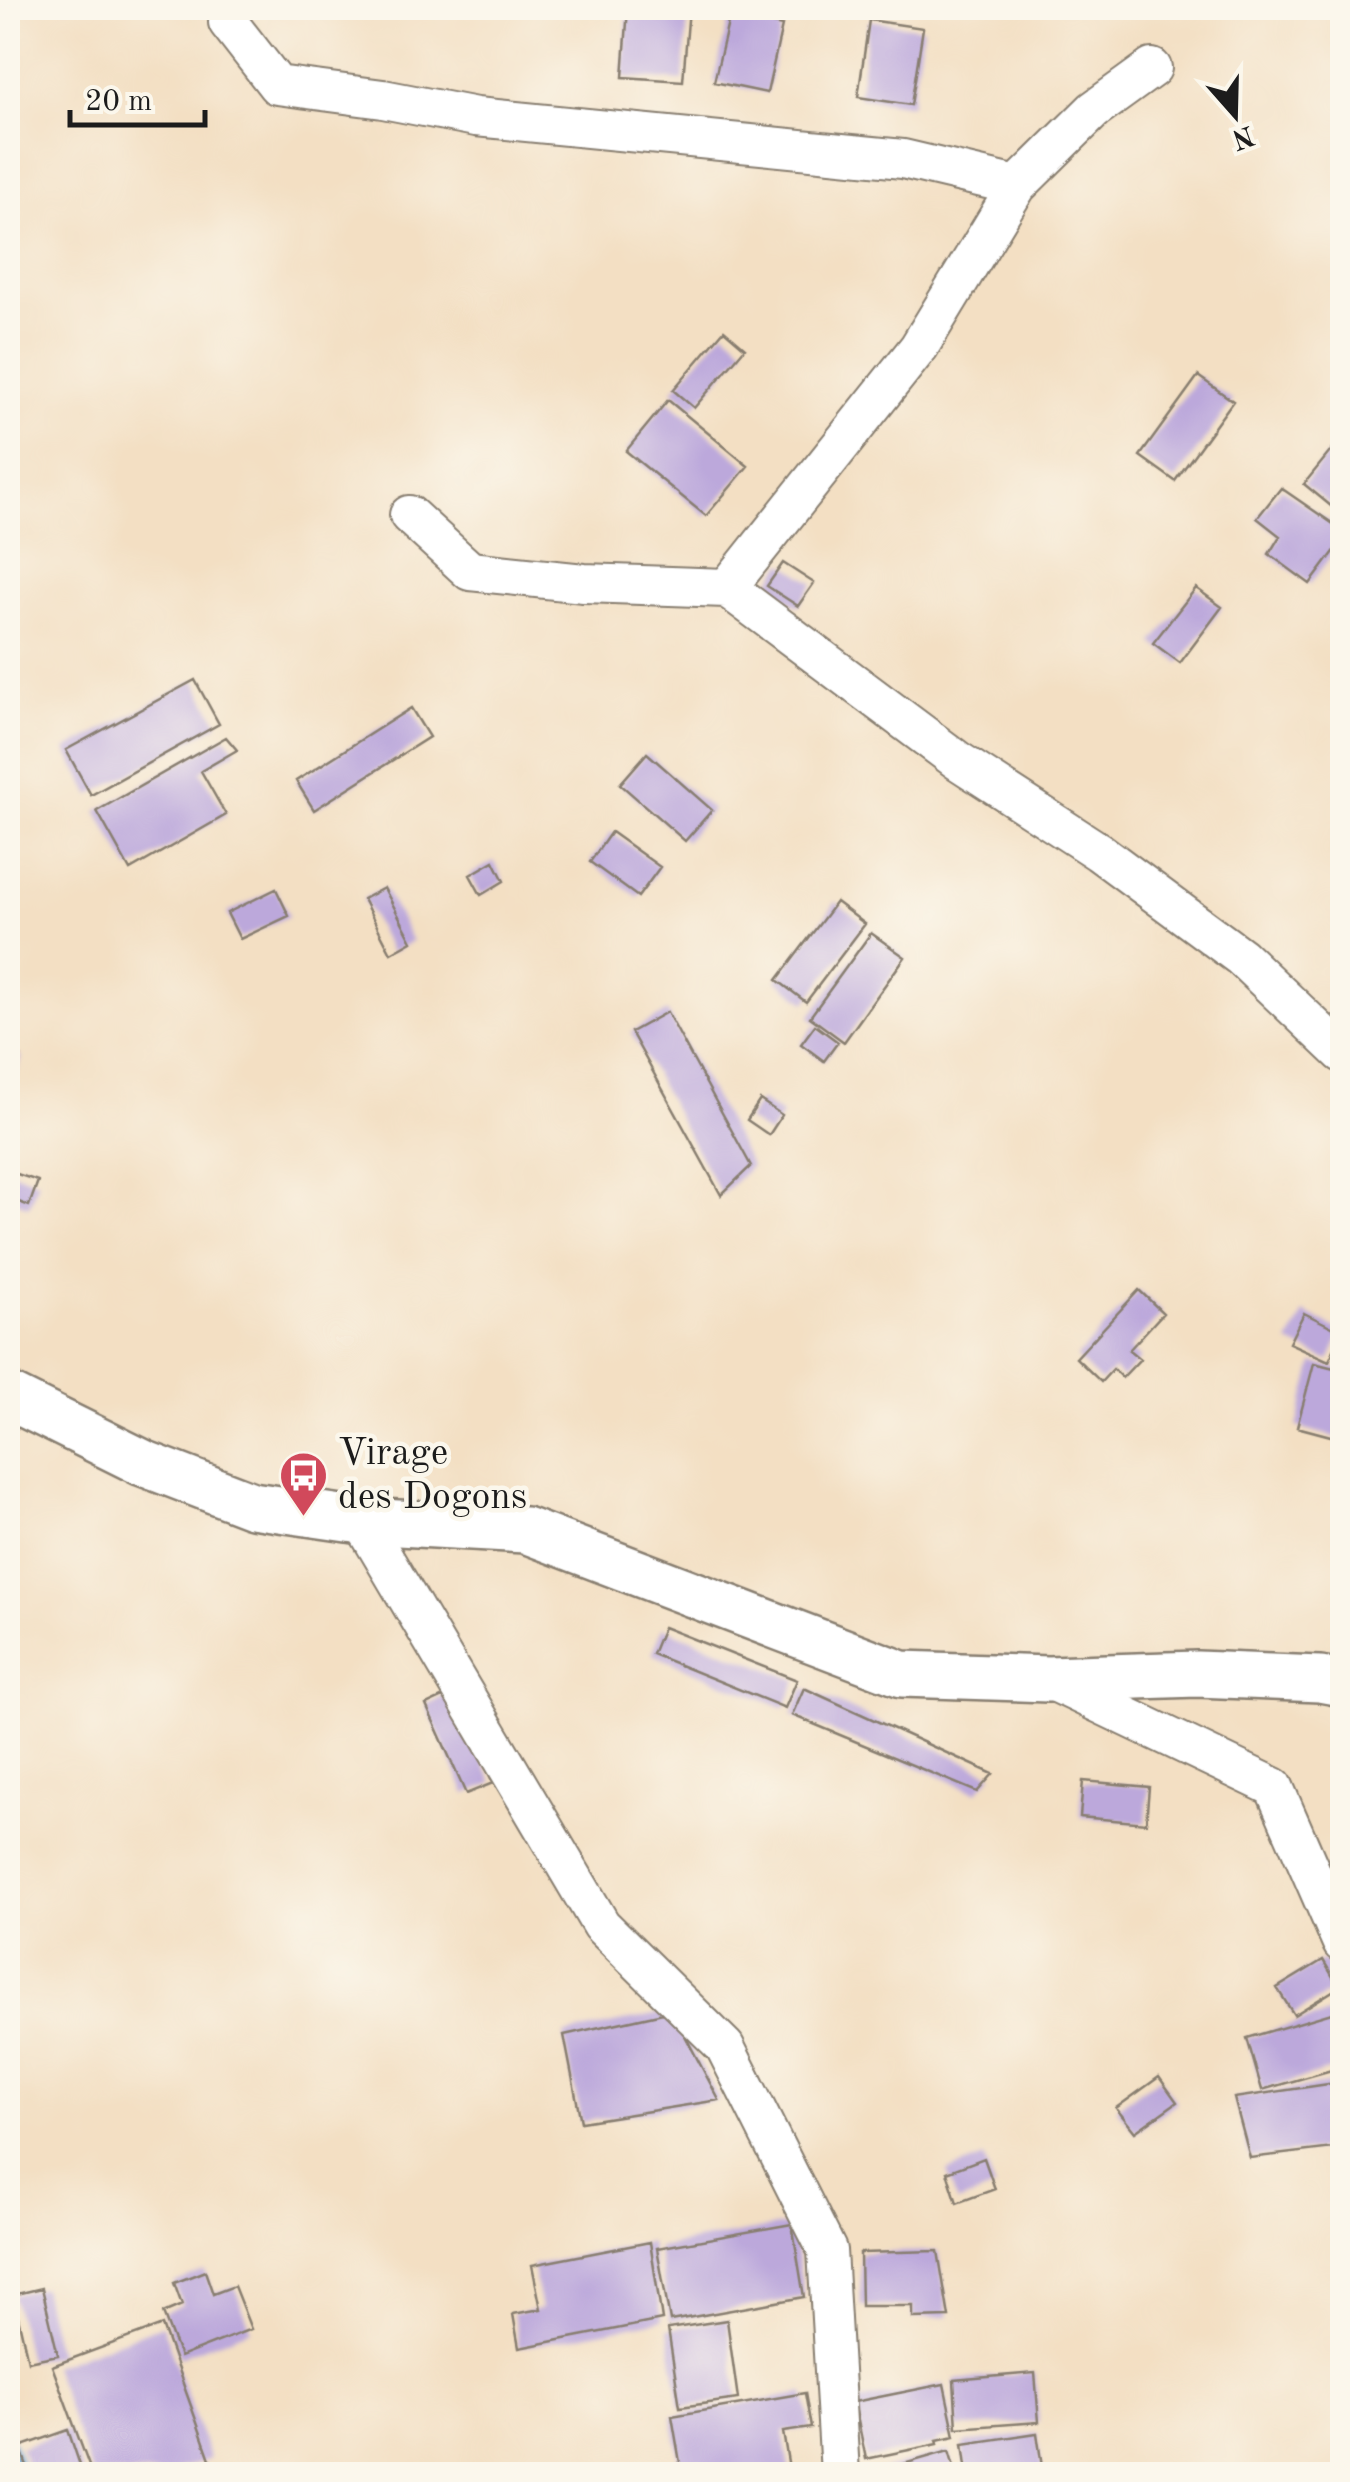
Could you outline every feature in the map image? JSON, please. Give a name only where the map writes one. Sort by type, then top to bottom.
[{"type":"street","points":[[230,8],[228,22],[277,85],[383,99],[476,117],[903,159],[1017,186]]},
{"type":"street","points":[[728,588],[919,346],[1017,186],[1094,110],[1152,68]]},
{"type":"street","points":[[410,514],[470,571],[584,584],[728,588],[957,760],[1099,852],[1241,956],[1342,1054]]},
{"type":"street","points":[[8,1396],[142,1462],[252,1505],[362,1521],[524,1530],[902,1674],[1048,1678],[1197,1674],[1342,1683]]},
{"type":"street","points":[[362,1521],[601,1925],[725,2047],[827,2250],[840,2474]]},
{"type":"street","points":[[1048,1678],[1274,1787],[1342,1943]]},
{"type":"building","points":[[628,8],[689,8],[683,81],[623,77]]},
{"type":"building","points":[[730,14],[782,26],[767,93],[714,82]]},
{"type":"building","points":[[869,20],[923,28],[911,105],[858,97]]},
{"type":"building","points":[[724,330],[745,348],[694,408],[673,390]]},
{"type":"building","points":[[1198,376],[1233,401],[1175,481],[1140,456]]},
{"type":"building","points":[[668,400],[748,466],[706,516],[626,451]]},
{"type":"building","points":[[1338,442],[1342,446],[1342,515],[1304,484]]},
{"type":"building","points":[[1281,488],[1342,530],[1342,541],[1310,584],[1269,554],[1280,536],[1257,518]]},
{"type":"building","points":[[783,563],[814,583],[798,606],[767,586]]},
{"type":"building","points":[[1196,588],[1222,607],[1180,663],[1153,643]]},
{"type":"building","points":[[195,680],[219,724],[91,795],[66,750]]},
{"type":"building","points":[[411,708],[429,737],[314,810],[296,781]]},
{"type":"building","points":[[226,737],[237,750],[201,771],[226,815],[130,870],[97,811]]},
{"type":"building","points":[[647,753],[712,810],[685,841],[620,784]]},
{"type":"building","points":[[611,832],[660,867],[638,897],[590,862]]},
{"type":"building","points":[[494,861],[504,881],[481,895],[470,875]]},
{"type":"building","points":[[384,888],[412,941],[391,953],[363,899]]},
{"type":"building","points":[[276,889],[289,916],[240,939],[227,913]]},
{"type":"building","points":[[836,902],[865,924],[806,1002],[777,980]]},
{"type":"building","points":[[871,933],[905,957],[844,1042],[810,1017]]},
{"type":"building","points":[[667,1012],[751,1166],[721,1195],[631,1032]]},
{"type":"building","points":[[815,1025],[838,1042],[824,1061],[801,1044]]},
{"type":"building","points":[[8,1052],[21,1056],[13,1086],[8,1085]]},
{"type":"building","points":[[760,1100],[782,1115],[769,1135],[747,1120]]},
{"type":"building","points":[[8,1171],[38,1181],[29,1206],[8,1198]]},
{"type":"building","points":[[1139,1290],[1163,1313],[1129,1350],[1140,1359],[1122,1378],[1113,1369],[1101,1382],[1076,1358]]},
{"type":"building","points":[[1304,1313],[1342,1332],[1329,1361],[1289,1343]]},
{"type":"building","points":[[1314,1363],[1342,1370],[1342,1439],[1297,1427]]},
{"type":"building","points":[[663,1627],[797,1680],[785,1708],[652,1654]]},
{"type":"building","points":[[804,1688],[993,1774],[977,1792],[792,1715]]},
{"type":"building","points":[[452,1693],[493,1783],[466,1794],[426,1705]]},
{"type":"building","points":[[1083,1781],[1149,1787],[1146,1823],[1080,1817]]},
{"type":"building","points":[[1323,1960],[1339,1987],[1294,2015],[1277,1988]]},
{"type":"building","points":[[1342,2010],[1342,2067],[1262,2090],[1247,2038]]},
{"type":"building","points":[[672,2011],[719,2100],[581,2122],[564,2035]]},
{"type":"building","points":[[1159,2077],[1177,2102],[1135,2132],[1116,2108]]},
{"type":"building","points":[[1342,2082],[1342,2147],[1250,2158],[1234,2098]]},
{"type":"building","points":[[984,2158],[995,2189],[957,2203],[947,2172]]},
{"type":"building","points":[[792,2224],[804,2297],[670,2321],[657,2248]]},
{"type":"building","points":[[650,2242],[662,2320],[519,2348],[513,2314],[541,2309],[532,2265]]},
{"type":"building","points":[[938,2251],[949,2317],[913,2318],[913,2306],[861,2306],[860,2253]]},
{"type":"building","points":[[205,2271],[213,2294],[234,2286],[251,2329],[180,2357],[163,2313],[182,2305],[174,2283]]},
{"type":"building","points":[[42,2288],[58,2355],[28,2361],[13,2295]]},
{"type":"building","points":[[727,2320],[738,2399],[680,2407],[668,2329]]},
{"type":"building","points":[[162,2325],[210,2459],[166,2474],[92,2474],[52,2366]]},
{"type":"building","points":[[1035,2373],[1039,2422],[957,2428],[954,2380]]},
{"type":"building","points":[[944,2384],[955,2436],[937,2440],[938,2444],[866,2459],[854,2402]]},
{"type":"building","points":[[805,2393],[811,2428],[783,2432],[790,2474],[682,2474],[672,2416]]},
{"type":"building","points":[[68,2430],[83,2474],[30,2474],[20,2447]]},
{"type":"building","points":[[1037,2433],[1043,2474],[967,2474],[963,2444]]},
{"type":"building","points":[[949,2451],[956,2474],[872,2474],[872,2473]]},
{"type":"waterway","points":[[8,2445],[19,2474]]},
{"type":"place","name":"Virage des Dogons","points":[[303,1518]]}]
